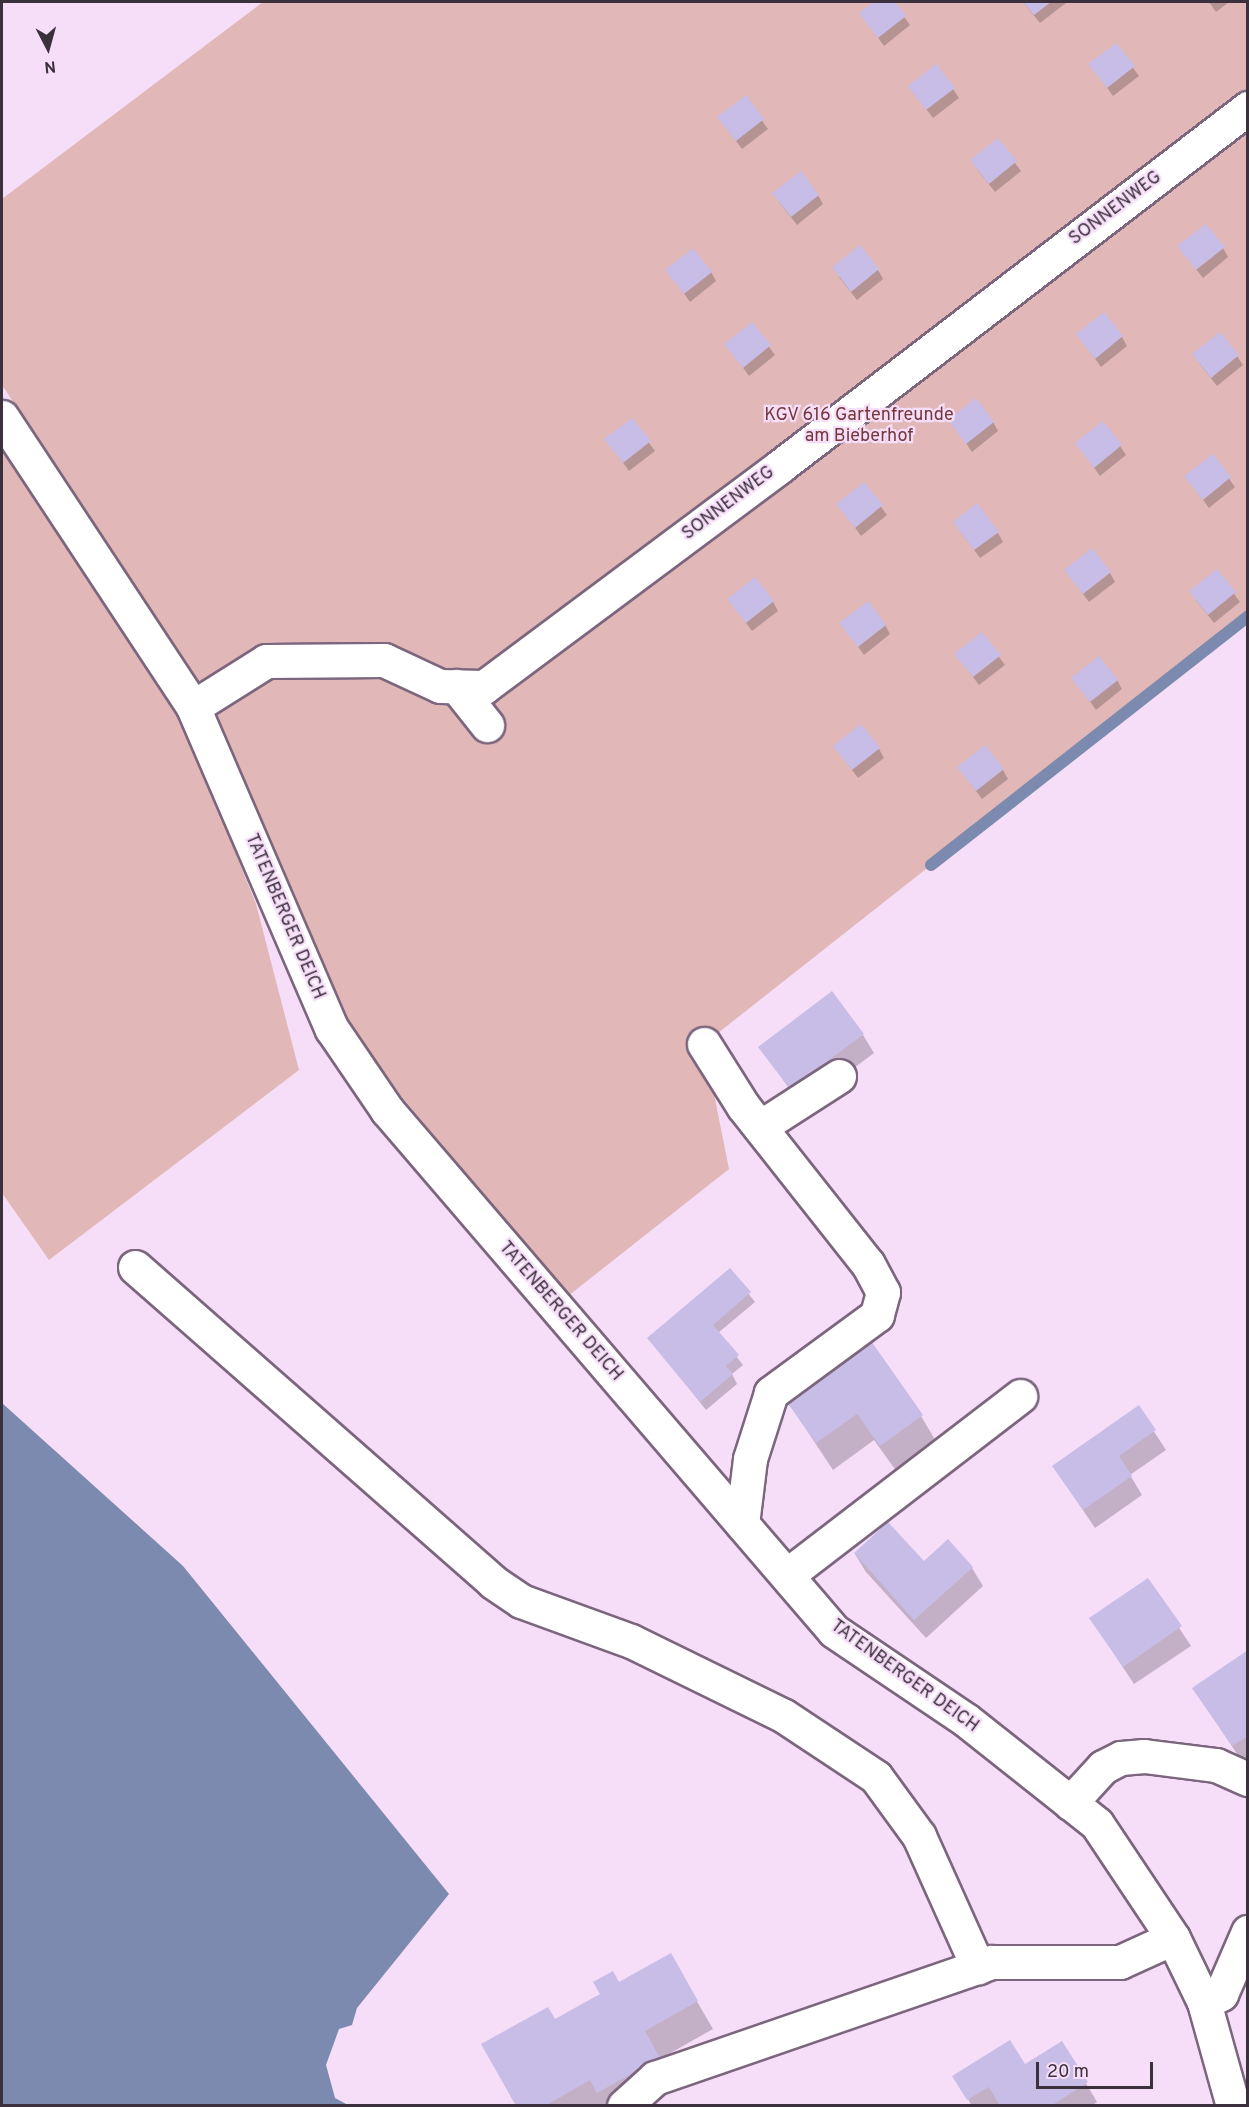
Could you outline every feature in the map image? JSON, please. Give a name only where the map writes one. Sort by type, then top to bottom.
[{"type":"street","name":"SONNENWEG","points":[[193,707],[266,661],[384,660],[440,686],[484,687],[778,467],[1248,108]]},
{"type":"street","name":"TATENBERGER DEICH","points":[[2,417],[193,707],[332,1029],[387,1110],[834,1631],[966,1720],[1097,1824],[1173,1938],[1204,2002],[1233,2106]]},
{"type":"street","points":[[456,686],[487,725]]},
{"type":"street","points":[[704,1044],[760,1127],[868,1264],[883,1292],[877,1315],[771,1393],[750,1459],[742,1524]]},
{"type":"street","points":[[760,1127],[839,1076]]},
{"type":"street","points":[[135,1267],[493,1582],[521,1601],[631,1641],[784,1716],[876,1777],[919,1836],[978,1967]]},
{"type":"street","points":[[787,1575],[1020,1396]]},
{"type":"street","points":[[1070,1803],[1089,1779],[1121,1758],[1144,1756],[1216,1765],[1248,1779]]},
{"type":"street","points":[[1204,2002],[1221,1994],[1248,1932]]},
{"type":"street","points":[[624,2106],[655,2078],[992,1962],[1120,1962],[1173,1938]]},
{"type":"green space","name":"KGV 616 Gartenfreunde am Bieberhof","points":[[263,2],[1247,2],[1247,616],[704,1044],[729,1169],[568,1296],[401,1096],[350,1023],[199,684],[2,385],[2,199]]},
{"type":"green space","points":[[2,448],[182,719],[256,904],[299,1070],[49,1260],[2,1193]]},
{"type":"water","points":[[2,1403],[183,1566],[449,1894],[357,2008],[352,2025],[339,2029],[326,2065],[335,2098],[348,2105],[2,2105]]},
{"type":"building","points":[[874,2],[895,2],[906,16],[878,38],[859,13]]},
{"type":"building","points":[[1023,2],[1051,2],[1034,15]]},
{"type":"building","points":[[1116,43],[1135,66],[1107,88],[1088,64]]},
{"type":"building","points":[[936,64],[955,88],[926,110],[908,86]]},
{"type":"building","points":[[746,95],[764,119],[736,141],[717,117]]},
{"type":"building","points":[[998,138],[1017,161],[989,184],[970,160]]},
{"type":"building","points":[[801,171],[819,195],[791,217],[772,193]]},
{"type":"building","points":[[1206,224],[1225,247],[1196,270],[1177,246]]},
{"type":"building","points":[[860,245],[879,269],[851,292],[832,267]]},
{"type":"building","points":[[693,248],[712,272],[684,294],[665,270]]},
{"type":"building","points":[[1104,312],[1123,336],[1095,359],[1076,334]]},
{"type":"building","points":[[752,322],[771,345],[743,368],[724,344]]},
{"type":"building","points":[[1220,332],[1239,355],[1211,378],[1192,354]]},
{"type":"building","points":[[976,398],[994,422],[966,444],[948,420]]},
{"type":"building","points":[[632,418],[651,441],[623,463],[604,439]]},
{"type":"building","points":[[1103,421],[1122,445],[1094,468],[1075,443]]},
{"type":"building","points":[[1213,454],[1231,477],[1203,500],[1184,476]]},
{"type":"building","points":[[864,482],[883,505],[855,528],[836,504]]},
{"type":"building","points":[[977,503],[999,532],[974,550],[953,522]]},
{"type":"building","points":[[1092,548],[1111,572],[1083,594],[1064,570]]},
{"type":"building","points":[[1217,569],[1236,592],[1208,615],[1189,591]]},
{"type":"building","points":[[755,577],[774,601],[746,623],[727,599]]},
{"type":"building","points":[[868,601],[886,625],[858,647],[839,623]]},
{"type":"building","points":[[982,632],[1001,655],[973,677],[954,654]]},
{"type":"building","points":[[1099,656],[1118,680],[1090,702],[1071,678]]},
{"type":"building","points":[[861,724],[880,748],[852,770],[833,746]]},
{"type":"building","points":[[985,745],[1004,769],[976,791],[957,767]]},
{"type":"building","points":[[832,991],[864,1034],[790,1089],[758,1047]]},
{"type":"building","points":[[730,1268],[751,1292],[713,1325],[739,1355],[726,1366],[733,1374],[700,1402],[647,1338]]},
{"type":"building","points":[[869,1338],[923,1415],[880,1446],[857,1414],[816,1443],[784,1398]]},
{"type":"building","points":[[1139,1405],[1156,1430],[1119,1456],[1132,1476],[1083,1510],[1052,1466]]},
{"type":"building","points":[[888,1522],[924,1561],[948,1539],[973,1567],[914,1620],[854,1553]]},
{"type":"building","points":[[1148,1578],[1182,1626],[1123,1667],[1089,1618]]},
{"type":"building","points":[[1248,1650],[1248,1736],[1232,1746],[1192,1688]]},
{"type":"building","points":[[671,1953],[698,2001],[645,2031],[660,2058],[597,2093],[590,2080],[545,2106],[516,2106],[481,2044],[548,2007],[555,2019],[600,1994],[593,1982],[613,1971],[619,1982]]},
{"type":"building","points":[[1010,2040],[1025,2064],[1062,2041],[1088,2082],[1051,2106],[1000,2106],[989,2087],[967,2100],[952,2076]]},
{"type":"waterway","points":[[931,865],[1248,616]]}]
